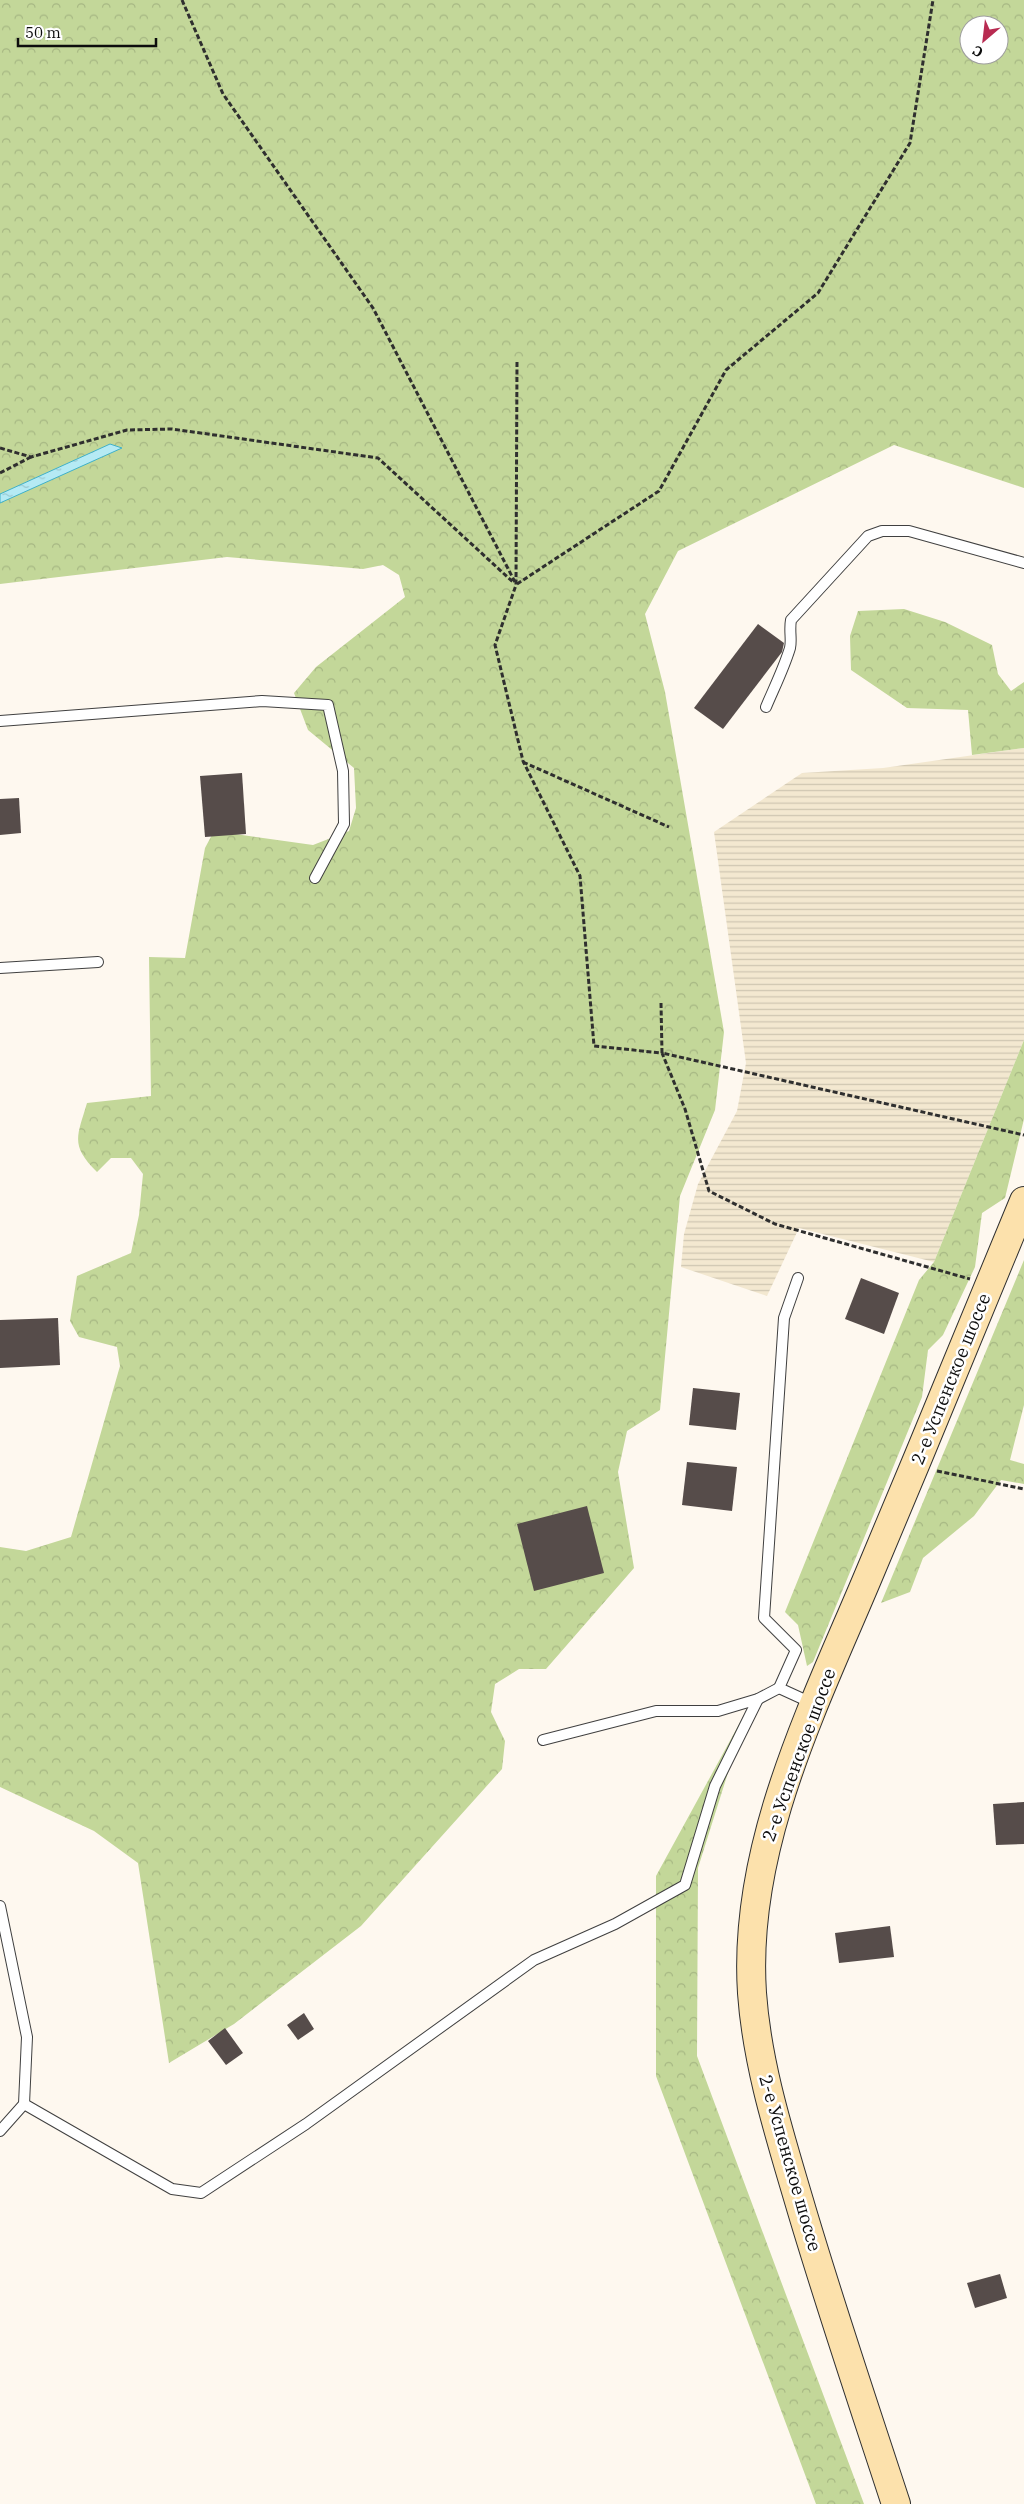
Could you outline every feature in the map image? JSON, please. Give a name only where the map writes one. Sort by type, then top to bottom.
[{"type":"main road","name":"2-е Успенское шоссе","points":[[896,2504],[814,2253],[778,2129],[754,2018],[751,1962],[758,1881],[776,1808],[815,1705],[1024,1201]]},
{"type":"lane","points":[[766,707],[784,666],[790,645],[788,634],[791,620],[868,536],[882,531],[909,531],[1024,563]]},
{"type":"lane","points":[[0,721],[262,701],[328,706],[343,772],[344,824],[315,878]]},
{"type":"lane","points":[[0,968],[98,962]]},
{"type":"lane","points":[[543,1740],[656,1711],[718,1712],[758,1699],[780,1688],[796,1650],[764,1618],[784,1318],[798,1278]]},
{"type":"lane","points":[[780,1688],[815,1705]]},
{"type":"lane","points":[[24,2104],[172,2189],[201,2193],[306,2124],[534,1960],[615,1924],[684,1885],[715,1786],[758,1699]]},
{"type":"lane","points":[[0,1906],[26,2037],[24,2104],[0,2131]]},
{"type":"path","points":[[182,0],[223,94],[373,308],[516,585]]},
{"type":"path","points":[[516,585],[659,491],[726,370],[818,293],[910,143],[933,0]]},
{"type":"path","points":[[516,362],[516,585],[495,645],[522,761],[580,876],[594,1046],[662,1053],[1024,1135]]},
{"type":"path","points":[[0,473],[31,457],[127,430],[172,429],[378,458],[516,585]]},
{"type":"path","points":[[0,448],[31,457]]},
{"type":"path","points":[[522,761],[669,827]]},
{"type":"path","points":[[662,1002],[662,1053],[685,1109],[709,1191],[775,1224],[990,1285]]},
{"type":"path","points":[[915,1466],[1024,1489]]},
{"type":"shaded area","points":[[1024,748],[1024,1040],[934,1262],[799,1228],[767,1296],[681,1267],[684,1234],[698,1184],[737,1111],[746,1063],[714,832],[802,773],[883,768]]},
{"type":"green space","points":[[0,0],[1024,0],[1024,488],[894,445],[678,551],[645,614],[665,692],[724,1032],[715,1110],[680,1196],[660,1410],[627,1431],[618,1472],[634,1568],[546,1669],[519,1669],[495,1684],[491,1712],[505,1741],[502,1769],[361,1926],[234,2024],[169,2063],[138,1863],[94,1831],[0,1787],[0,1547],[26,1551],[71,1537],[120,1366],[117,1347],[79,1337],[70,1321],[77,1276],[131,1253],[139,1215],[143,1174],[131,1158],[111,1158],[97,1172],[83,1155],[78,1140],[87,1103],[151,1096],[149,957],[185,958],[205,848],[214,831],[313,845],[349,831],[356,808],[354,768],[308,730],[294,693],[316,667],[405,597],[399,575],[383,565],[363,569],[227,557],[0,584]]},
{"type":"green space","points":[[904,609],[945,622],[992,645],[998,674],[1011,691],[1024,682],[1024,748],[972,755],[968,710],[907,708],[851,670],[850,636],[858,611]]},
{"type":"green space","points":[[1024,1040],[1024,1119],[1005,1198],[982,1213],[975,1267],[943,1335],[928,1350],[922,1397],[813,1662],[807,1666],[798,1625],[785,1612],[919,1280],[934,1262]]},
{"type":"green space","points":[[1024,1260],[1024,1405],[1010,1460],[1024,1464],[1024,1484],[1001,1480],[974,1516],[923,1558],[910,1592],[881,1603]]},
{"type":"green space","points":[[749,1706],[698,1868],[697,2056],[864,2504],[816,2504],[656,2076],[656,1876]]},
{"type":"water","points":[[110,444],[122,448],[0,503],[0,494]]},
{"type":"building","points":[[758,624],[784,643],[782,652],[723,729],[694,708]]},
{"type":"building","points":[[242,773],[246,834],[205,837],[200,776]]},
{"type":"building","points":[[19,798],[21,833],[0,835],[0,799]]},
{"type":"building","points":[[861,1278],[899,1293],[884,1334],[845,1319]]},
{"type":"building","points":[[58,1318],[60,1365],[0,1368],[0,1320]]},
{"type":"building","points":[[693,1388],[740,1393],[736,1430],[689,1425]]},
{"type":"building","points":[[687,1462],[737,1467],[732,1511],[682,1505]]},
{"type":"building","points":[[587,1506],[604,1573],[534,1591],[517,1524]]},
{"type":"building","points":[[1024,1802],[1024,1844],[996,1845],[993,1804]]},
{"type":"building","points":[[890,1926],[894,1957],[839,1963],[835,1933]]},
{"type":"building","points":[[304,2013],[314,2029],[298,2040],[287,2025]]},
{"type":"building","points":[[225,2028],[243,2053],[226,2065],[208,2041]]},
{"type":"building","points":[[1000,2274],[1007,2298],[975,2308],[967,2283]]}]
